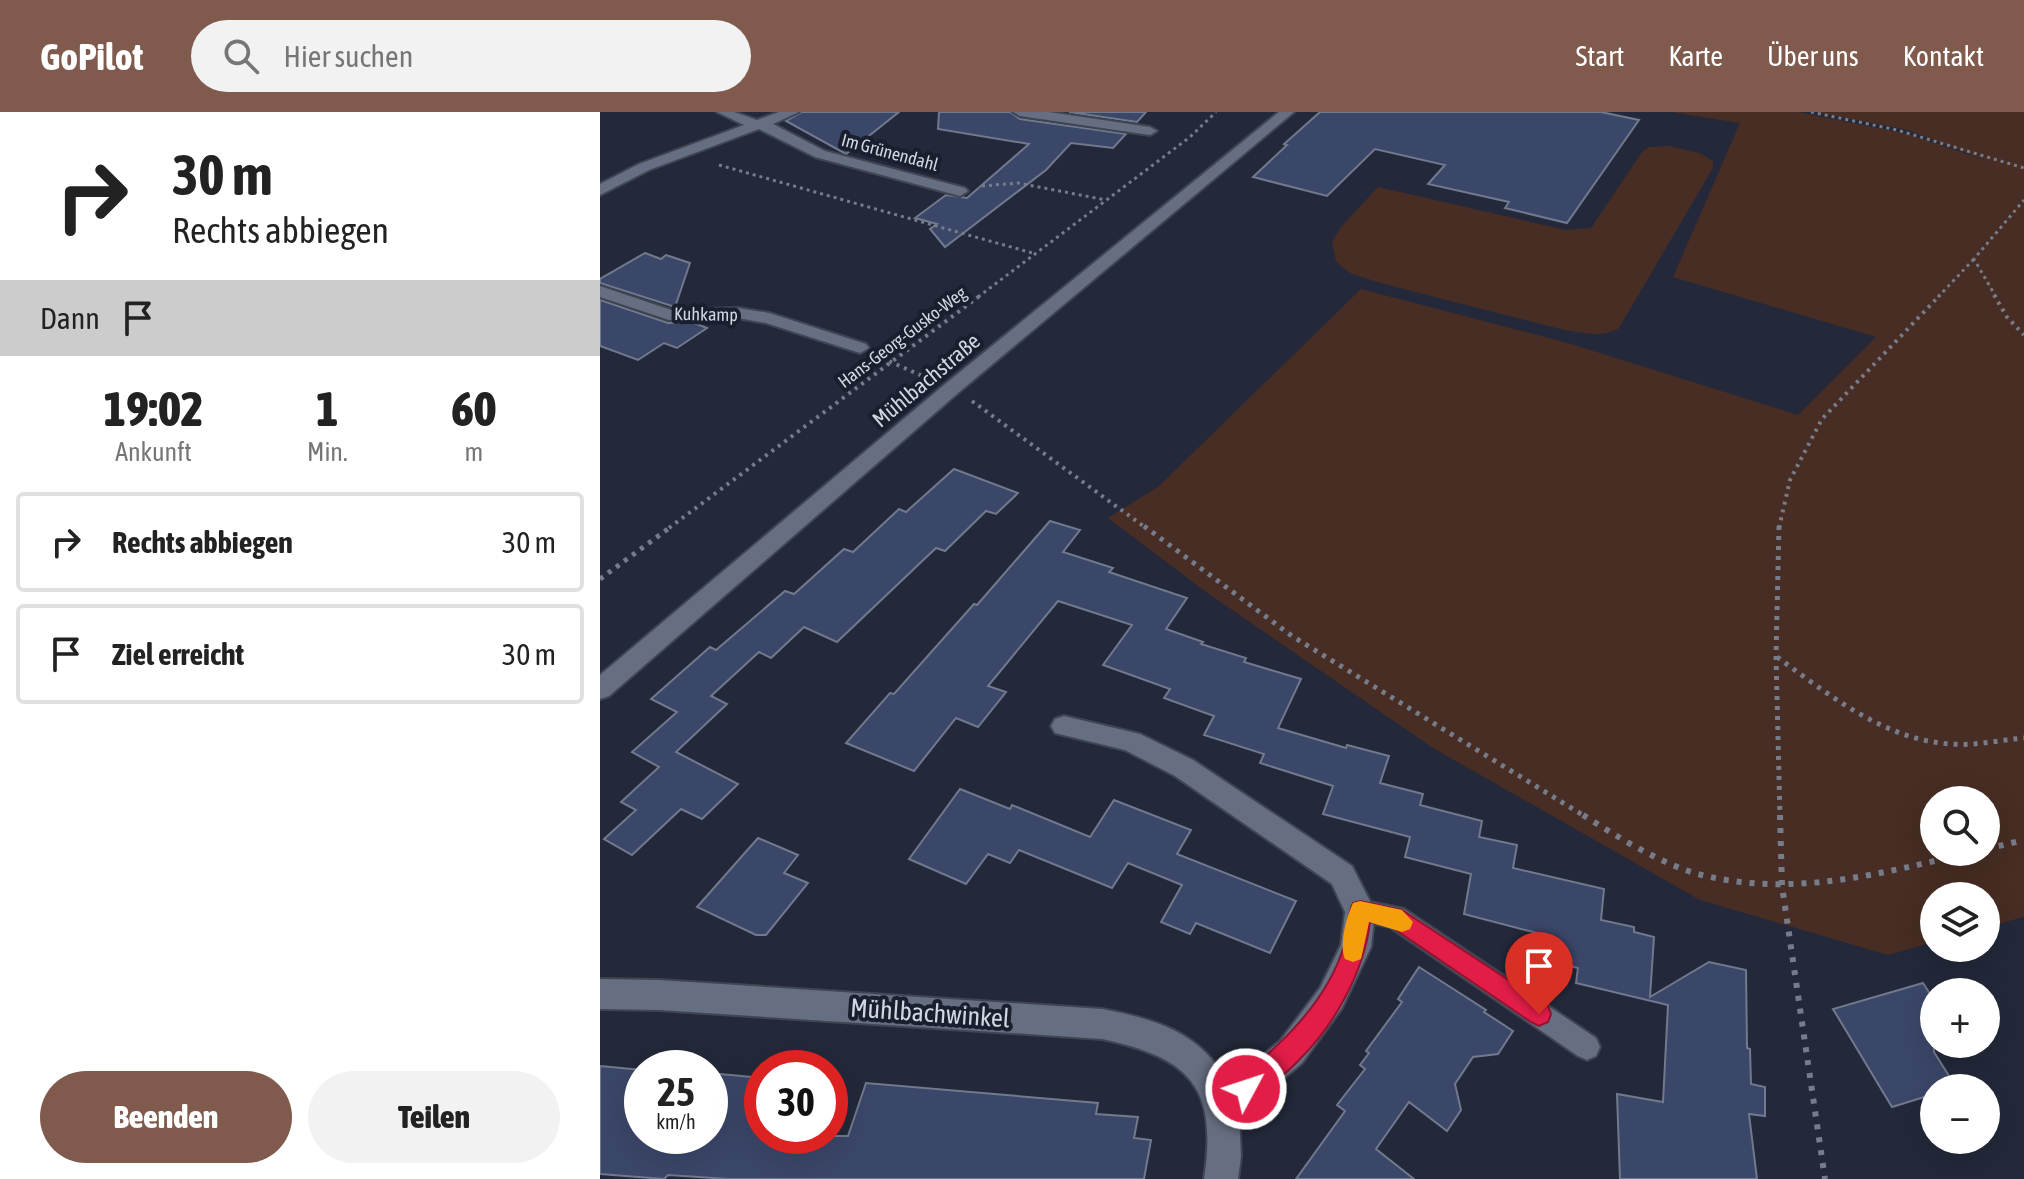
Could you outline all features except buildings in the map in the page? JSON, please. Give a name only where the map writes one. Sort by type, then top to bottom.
[{"type":"street","name":"Im Grünendahl","points":[[724,112],[755,125],[775,129],[835,159],[954,189]]},
{"type":"street","points":[[600,190],[644,167],[792,112]]},
{"type":"street","points":[[1020,112],[1150,131]]},
{"type":"street","name":"Mühlbachstraße","points":[[600,689],[951,389],[1287,112]]},
{"type":"street","name":"Kuhkamp","points":[[600,291],[669,315],[738,313],[769,318],[860,348]]},
{"type":"street","points":[[1064,726],[1131,741],[1184,768],[1342,875],[1360,911],[1356,947],[1331,998],[1291,1052],[1223,1108]]},
{"type":"street","name":"Mühlbachwinkel","points":[[600,994],[659,995],[1102,1024],[1155,1037],[1188,1054],[1211,1078],[1223,1108],[1221,1179]]},
{"type":"lane","points":[[1360,911],[1395,917],[1587,1047]]},
{"type":"path","name":"Hans-Georg-Gusko-Weg","points":[[600,579],[1107,201],[1190,137],[1216,112]]},
{"type":"path","points":[[1811,112],[1897,130],[2024,168]]},
{"type":"path","points":[[679,154],[1036,254]]},
{"type":"path","points":[[954,189],[1018,183],[1107,201]]},
{"type":"path","points":[[1825,1179],[1782,886],[1776,656],[1778,530],[1790,480],[1822,419],[1974,259],[2024,200]]},
{"type":"path","points":[[1974,259],[2007,317],[2024,335]]},
{"type":"path","points":[[860,348],[951,389],[995,415],[1292,636],[1625,841],[1701,875],[1782,886],[1853,880],[1920,864]]},
{"type":"path","points":[[1776,656],[1833,697],[1884,728],[1940,744],[2024,738]]},
{"type":"path","points":[[2000,846],[2024,840]]},
{"type":"shaded area","points":[[1671,112],[1798,112],[1908,134],[1987,161],[1908,130],[1815,112],[2024,112],[2024,917],[2000,923],[2000,882],[1920,882],[1920,946],[1888,955],[1700,900],[1433,748],[1206,592],[1108,518],[1158,487],[1361,289],[1568,343],[1798,415],[1876,337],[1673,277],[1740,123]]},
{"type":"shaded area","points":[[1669,146],[1700,153],[1713,161],[1713,168],[1619,328],[1612,331],[1590,334],[1560,329],[1384,284],[1352,274],[1336,261],[1332,242],[1340,228],[1378,187],[1566,230],[1591,228],[1642,152],[1649,147]]},
{"type":"slow traffic","points":[[1353,952],[1360,911],[1395,917],[1402,922]]},
{"type":"route","points":[[1246,1089],[1291,1052],[1331,998],[1356,947],[1360,911],[1395,917],[1539,1014]]}]
